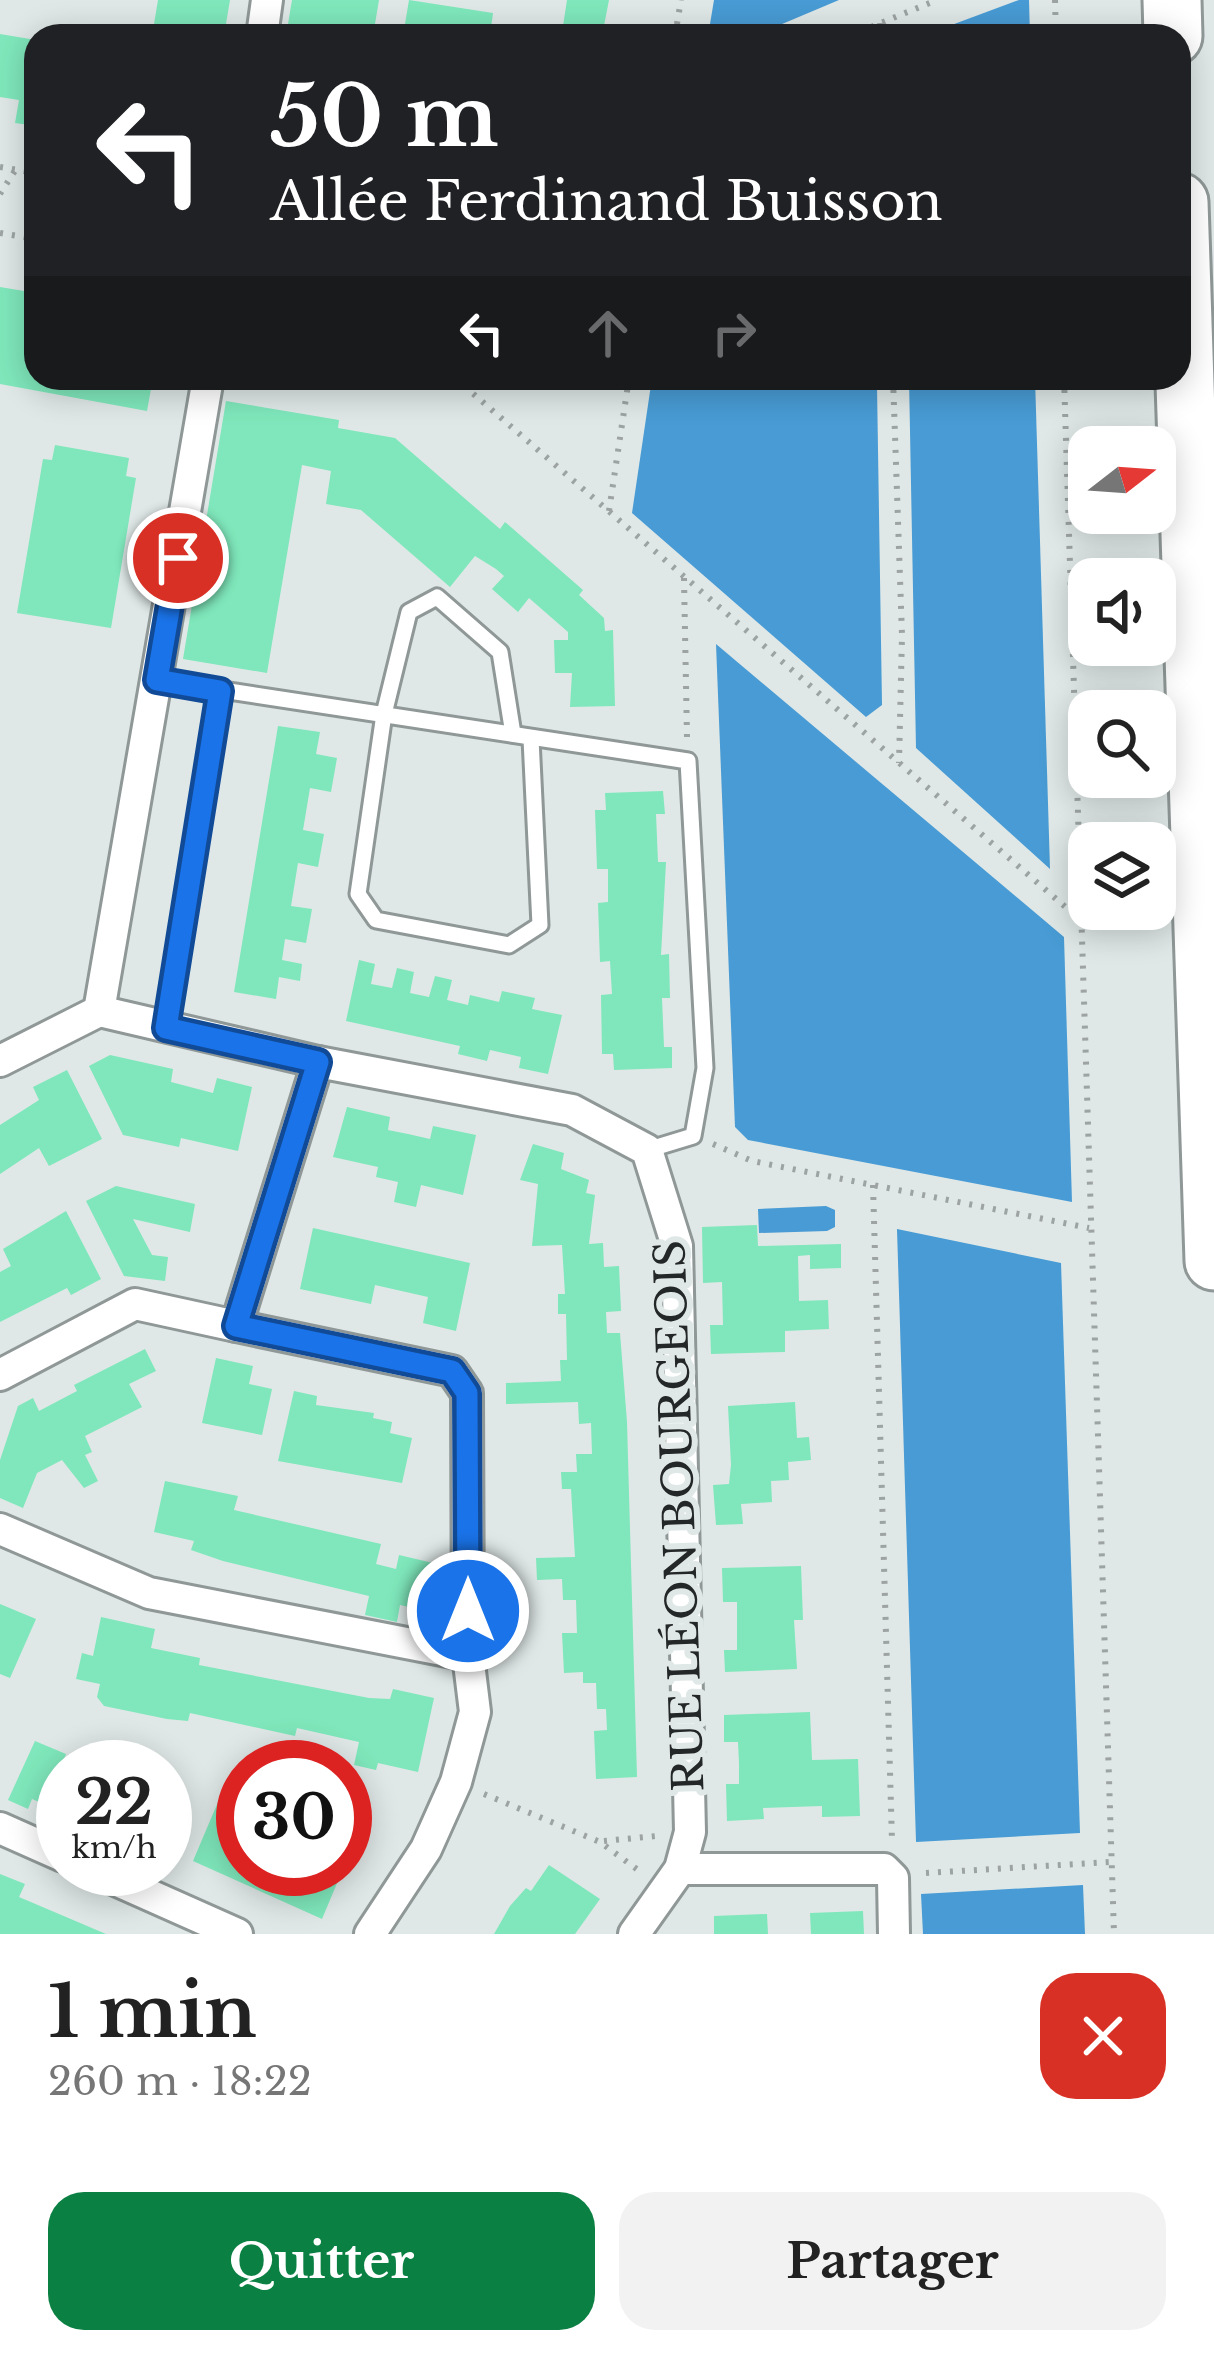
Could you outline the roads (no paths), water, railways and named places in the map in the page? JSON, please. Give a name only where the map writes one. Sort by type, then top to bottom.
[{"type":"highway","points":[[1185,390],[1214,1261]]},
{"type":"street","points":[[99,1011],[206,390]]},
{"type":"street","points":[[0,1061],[99,1011],[318,1062],[572,1110],[647,1150]]},
{"type":"street","points":[[236,1326],[318,1062]]},
{"type":"street","name":"RUE LÉON BOURGEOIS","points":[[634,1934],[672,1880],[690,1832],[677,1246],[647,1150]]},
{"type":"street","points":[[0,1375],[135,1304],[452,1371],[467,1393],[468,1655],[475,1712],[456,1782],[426,1849],[370,1934]]},
{"type":"street","points":[[0,1529],[148,1593],[468,1655]]},
{"type":"street","points":[[0,1828],[36,1844]]},
{"type":"street","points":[[672,1880],[888,1874],[894,1934]]},
{"type":"street","points":[[152,1896],[237,1934]]},
{"type":"lane","points":[[513,734],[500,652],[437,597],[409,612],[384,714],[358,894],[376,920],[509,945],[540,925],[531,739]]},
{"type":"lane","points":[[157,680],[688,761],[705,1068],[693,1136],[647,1150]]},
{"type":"lane","points":[[166,1028],[220,691]]},
{"type":"water","points":[[714,0],[839,0],[782,24],[710,24]]},
{"type":"water","points":[[1019,0],[1029,0],[1030,24],[954,24]]},
{"type":"water","points":[[650,390],[877,390],[882,705],[866,717],[632,513]]},
{"type":"water","points":[[909,390],[1035,390],[1050,869],[916,748]]},
{"type":"water","points":[[716,644],[1064,937],[1072,1202],[748,1140],[735,1127]]},
{"type":"water","points":[[826,1206],[835,1210],[835,1227],[827,1231],[759,1233],[758,1209]]},
{"type":"water","points":[[897,1229],[1061,1263],[1080,1833],[916,1842]]},
{"type":"water","points":[[1083,1885],[1085,1934],[923,1934],[921,1894]]}]
